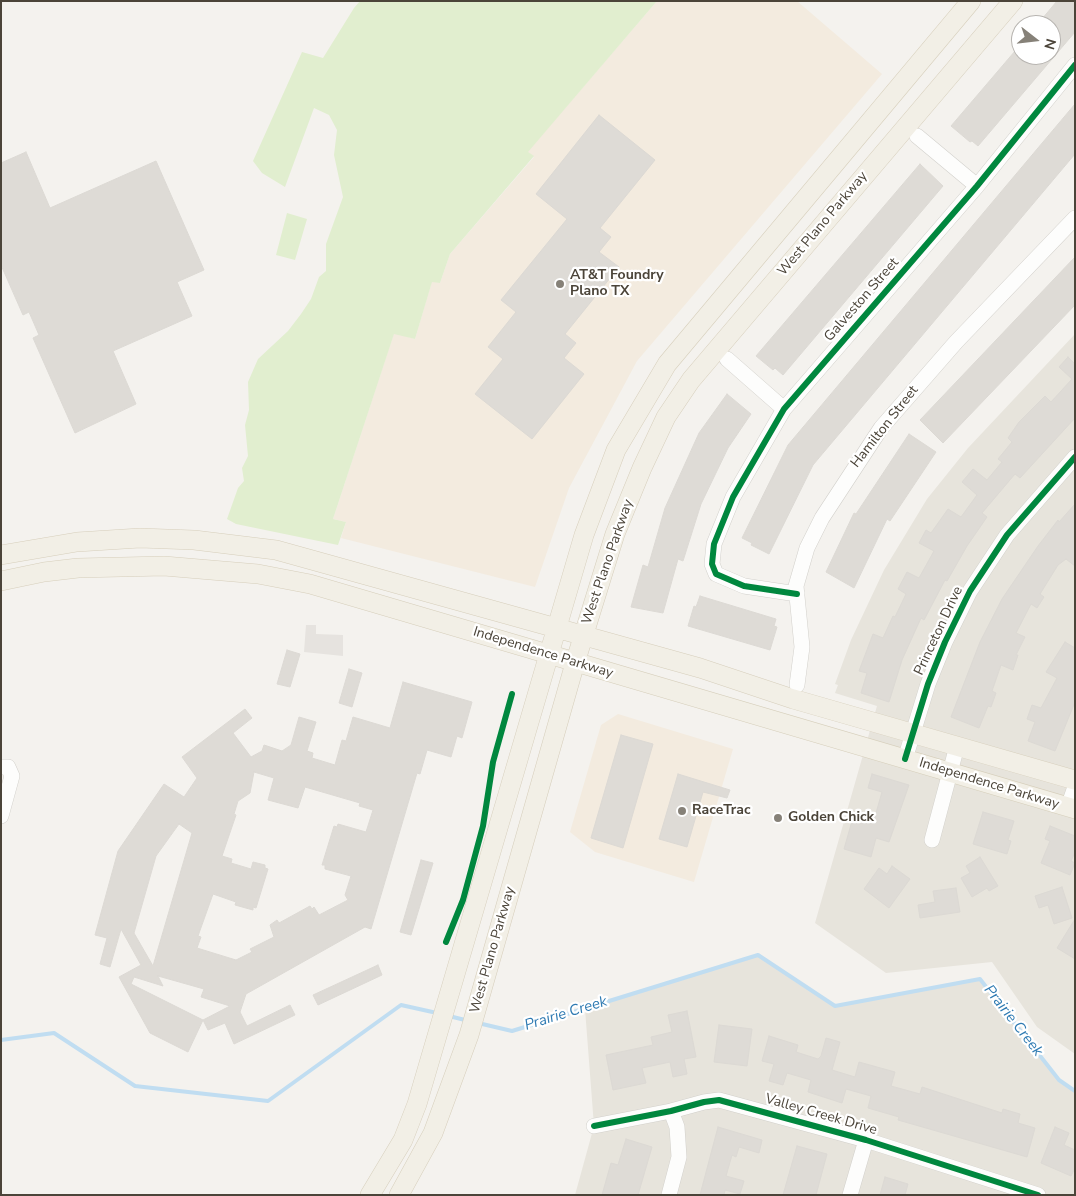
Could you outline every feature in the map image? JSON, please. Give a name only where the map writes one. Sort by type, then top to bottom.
[{"type":"main road","name":"West Plano Parkway","points":[[370,1195],[403,1140],[410,1122],[451,994],[556,628],[595,503],[616,450],[667,364],[971,1]]},
{"type":"main road","name":"West Plano Parkway","points":[[399,1195],[433,1133],[469,1035],[575,664],[615,534],[656,436],[678,398],[1013,1]]},
{"type":"main road","name":"Independence Parkway","points":[[1,554],[77,542],[140,538],[194,540],[267,549],[318,561],[700,668],[793,699],[1075,780]]},
{"type":"main road","name":"Independence Parkway","points":[[1,582],[44,572],[111,566],[164,566],[258,574],[310,584],[575,664],[1071,808]]},
{"type":"main road","points":[[500,826],[509,858],[517,869]]},
{"type":"main road","points":[[490,860],[501,875],[508,898]]},
{"type":"street","name":"Galveston Street","points":[[797,594],[744,586],[716,574],[712,564],[714,544],[732,497],[784,409],[977,186],[1075,65]]},
{"type":"street","points":[[917,136],[977,186]]},
{"type":"street","name":"Hamilton Street","points":[[797,685],[802,647],[797,594],[798,573],[807,548],[822,518],[881,428],[956,342],[1075,218]]},
{"type":"street","points":[[727,359],[784,409]]},
{"type":"street","name":"Princeton Drive","points":[[905,759],[945,642],[970,591],[1007,535],[1075,457]]},
{"type":"street","points":[[932,840],[957,746]]},
{"type":"street","points":[[1,767],[8,767],[12,776],[1,816]]},
{"type":"street","points":[[1071,808],[1075,787]]},
{"type":"street","name":"Valley Creek Drive","points":[[594,1126],[719,1100],[866,1140],[1030,1193]]},
{"type":"street","points":[[668,1195],[679,1157],[677,1127],[670,1111]]},
{"type":"street","points":[[850,1195],[866,1140]]},
{"type":"shaded area","points":[[657,1],[797,1],[882,74],[637,361],[569,488],[535,587],[341,538],[346,522],[333,519],[394,333],[415,339],[432,281],[440,283],[450,254],[534,157],[527,152]]},
{"type":"shaded area","points":[[1075,334],[1075,1054],[1037,1027],[992,962],[886,973],[815,923],[877,706],[835,693],[838,685],[835,684],[851,640],[884,570],[927,499],[968,448]]},
{"type":"shaded area","points":[[306,625],[316,625],[316,634],[343,635],[343,656],[304,652]]},
{"type":"shaded area","points":[[618,714],[733,749],[694,882],[595,852],[570,832],[601,725]]},
{"type":"shaded area","points":[[758,955],[835,1006],[980,979],[1058,1080],[1075,1091],[1075,1195],[575,1195],[594,1126],[585,1009]]},
{"type":"green space","points":[[360,1],[657,1],[528,152],[534,156],[450,254],[440,283],[432,282],[415,339],[394,334],[333,519],[346,522],[338,545],[236,524],[227,519],[238,488],[244,481],[242,468],[248,456],[245,425],[249,410],[248,382],[258,359],[288,331],[311,299],[319,277],[326,271],[326,244],[343,197],[334,155],[337,130],[329,115],[314,108],[285,187],[262,173],[253,161],[302,52],[323,58]]},
{"type":"green space","points":[[287,213],[307,219],[295,260],[276,255]]},
{"type":"building","points":[[1057,1],[1075,1],[1075,32],[1061,48],[1061,15],[1045,15]]},
{"type":"building","points":[[1011,56],[1011,65],[1047,65],[978,146],[972,141],[970,142],[951,126]]},
{"type":"building","points":[[1075,104],[1075,154],[813,465],[769,554],[751,545],[752,543],[742,538],[788,445]]},
{"type":"building","name":"AT&T Foundry Plano TX","points":[[599,115],[655,160],[600,228],[611,237],[599,252],[619,267],[565,334],[576,343],[564,358],[584,374],[532,439],[475,394],[503,359],[488,347],[516,312],[501,300],[567,219],[536,194]]},
{"type":"building","points":[[26,152],[50,208],[156,161],[204,270],[177,282],[192,316],[113,351],[136,404],[75,433],[33,338],[39,335],[29,312],[23,315],[1,265],[1,163]]},
{"type":"building","points":[[920,164],[943,186],[783,375],[775,368],[773,370],[756,356]]},
{"type":"building","points":[[1075,257],[1075,305],[943,443],[920,420]]},
{"type":"building","points":[[1068,357],[1075,364],[1075,418],[1020,478],[1015,474],[982,513],[987,517],[967,546],[947,581],[945,580],[924,620],[921,618],[902,660],[889,702],[861,693],[867,673],[859,671],[873,634],[883,638],[906,594],[898,589],[907,572],[919,578],[934,551],[919,543],[926,530],[931,533],[948,509],[961,517],[977,495],[962,482],[973,469],[987,480],[1002,462],[998,459],[1012,442],[1008,438],[1019,422],[1045,396],[1051,402],[1072,379],[1059,367]]},
{"type":"building","points":[[727,394],[751,414],[728,448],[701,504],[683,561],[678,559],[663,613],[631,607],[643,565],[648,567],[665,508],[699,433]]},
{"type":"building","points":[[909,434],[936,452],[890,521],[887,519],[854,588],[826,572],[854,513],[856,514]]},
{"type":"building","points":[[1075,504],[1075,566],[1066,559],[1058,565],[1040,594],[1044,597],[1037,608],[1031,604],[1016,633],[1025,637],[1016,655],[1018,655],[1013,670],[1001,665],[992,691],[996,693],[991,707],[988,706],[979,728],[951,717],[980,642],[1002,599],[1038,546],[1058,520],[1059,522]]},
{"type":"building","points":[[700,596],[776,619],[774,626],[777,627],[770,650],[688,626],[694,606],[696,607]]},
{"type":"building","points":[[1065,642],[1075,648],[1075,702],[1055,751],[1028,741],[1035,722],[1027,719],[1032,705],[1041,708],[1057,678],[1046,672]]},
{"type":"building","points":[[287,650],[300,654],[290,687],[277,684]]},
{"type":"building","points":[[349,669],[362,673],[352,707],[339,703]]},
{"type":"building","points":[[403,682],[472,702],[462,738],[457,736],[451,757],[427,750],[420,774],[417,773],[371,929],[365,927],[246,994],[240,1012],[247,1026],[290,1005],[295,1015],[234,1044],[225,1023],[208,1030],[203,1020],[188,1052],[150,1033],[119,977],[141,965],[121,929],[110,967],[100,964],[107,938],[95,935],[118,851],[164,784],[184,797],[197,778],[182,757],[245,709],[252,718],[233,733],[251,757],[262,751],[264,745],[282,751],[291,745],[299,717],[316,722],[307,751],[313,753],[312,758],[335,765],[342,740],[346,741],[353,717],[390,728]],"holes":[[[254,772],[274,778],[268,800],[298,808],[305,787],[360,803],[359,806],[373,810],[366,832],[338,824],[337,827],[334,826],[322,865],[325,865],[325,869],[351,876],[345,895],[348,900],[319,915],[314,907],[312,909],[310,906],[279,923],[277,920],[270,925],[274,937],[250,949],[252,952],[236,960],[197,948],[201,937],[198,936],[213,894],[236,902],[235,905],[253,910],[253,907],[256,908],[268,869],[265,868],[265,865],[253,862],[251,869],[231,863],[232,859],[222,856],[236,815],[234,814],[238,801],[250,793]],[[179,824],[192,833],[153,966],[134,933],[156,856]],[[158,976],[204,989],[201,997],[230,1006],[203,1020],[131,984],[134,977],[163,986]]]},
{"type":"building","points":[[621,735],[653,744],[623,848],[591,838]]},
{"type":"building","points":[[678,774],[730,790],[727,798],[703,792],[687,847],[659,839]]},
{"type":"building","points":[[872,774],[909,785],[889,842],[876,838],[871,857],[844,849],[854,814],[874,820],[882,792],[868,788]]},
{"type":"building","points":[[983,812],[1014,821],[1008,840],[1011,841],[1007,854],[973,844]]},
{"type":"building","points":[[1050,826],[1075,836],[1075,852],[1071,861],[1075,863],[1070,875],[1041,863],[1050,841],[1045,839]]},
{"type":"building","points":[[980,857],[998,886],[989,891],[987,888],[972,897],[961,878],[970,873],[966,866]]},
{"type":"building","points":[[421,860],[433,863],[411,935],[400,932]]},
{"type":"building","points":[[892,866],[910,879],[889,908],[864,889],[879,868],[887,874]]},
{"type":"building","points":[[1062,887],[1072,918],[1054,924],[1048,905],[1039,908],[1035,896]]},
{"type":"building","points":[[956,888],[960,912],[920,918],[918,905],[935,902],[933,891]]},
{"type":"building","points":[[1075,919],[1075,959],[1057,948]]},
{"type":"building","points":[[378,965],[382,975],[318,1005],[313,995]]},
{"type":"building","points":[[687,1011],[696,1057],[684,1059],[687,1074],[673,1077],[670,1062],[642,1068],[646,1083],[613,1090],[606,1055],[653,1045],[651,1037],[672,1032],[668,1015]]},
{"type":"building","points":[[719,1025],[752,1029],[747,1066],[714,1062]]},
{"type":"building","points":[[769,1036],[798,1045],[796,1052],[818,1059],[821,1056],[826,1038],[840,1042],[832,1070],[855,1077],[859,1062],[895,1072],[891,1086],[920,1094],[922,1087],[1002,1113],[1003,1109],[1020,1114],[1018,1123],[1035,1128],[1027,1157],[898,1120],[899,1117],[868,1108],[871,1096],[846,1089],[842,1103],[808,1092],[811,1080],[787,1073],[783,1085],[769,1081],[774,1064],[762,1061]]},
{"type":"building","points":[[718,1127],[762,1140],[759,1153],[739,1147],[736,1157],[732,1155],[726,1176],[744,1181],[740,1194],[725,1190],[724,1195],[700,1195]]},
{"type":"building","points":[[1055,1127],[1069,1133],[1064,1145],[1075,1150],[1075,1168],[1071,1176],[1041,1163]]},
{"type":"building","points":[[626,1139],[652,1147],[638,1195],[602,1195],[611,1163],[618,1165]]},
{"type":"building","points":[[797,1146],[827,1154],[816,1195],[783,1195]]},
{"type":"building","points":[[885,1177],[908,1184],[905,1195],[880,1195]]},
{"type":"waterway","name":"Prairie Creek","points":[[478,1023],[512,1031],[758,955],[835,1006],[980,979],[1059,1080],[1075,1091]]},
{"type":"waterway","name":"Prairie Creek","points":[[1,1040],[54,1033],[135,1086],[268,1101],[401,1005],[437,1013]]},
{"type":"waterway","name":"Prairie Creek","points":[[449,1016],[469,1021]]},
{"type":"cycle path","points":[[797,594],[744,586],[716,574],[712,564],[714,544],[733,497],[784,409],[977,186],[1075,65]]},
{"type":"cycle path","points":[[905,759],[928,684],[945,642],[970,591],[1007,535],[1075,457]]},
{"type":"cycle path","points":[[446,942],[463,900],[483,826],[493,762],[512,694]]},
{"type":"cycle path","points":[[594,1126],[719,1100],[866,1140],[1038,1195]]},
{"type":"place","name":"AT&T Foundry Plano TX","points":[[560,284]]},
{"type":"place","name":"RaceTrac","points":[[682,811]]},
{"type":"place","name":"Golden Chick","points":[[778,818]]}]
